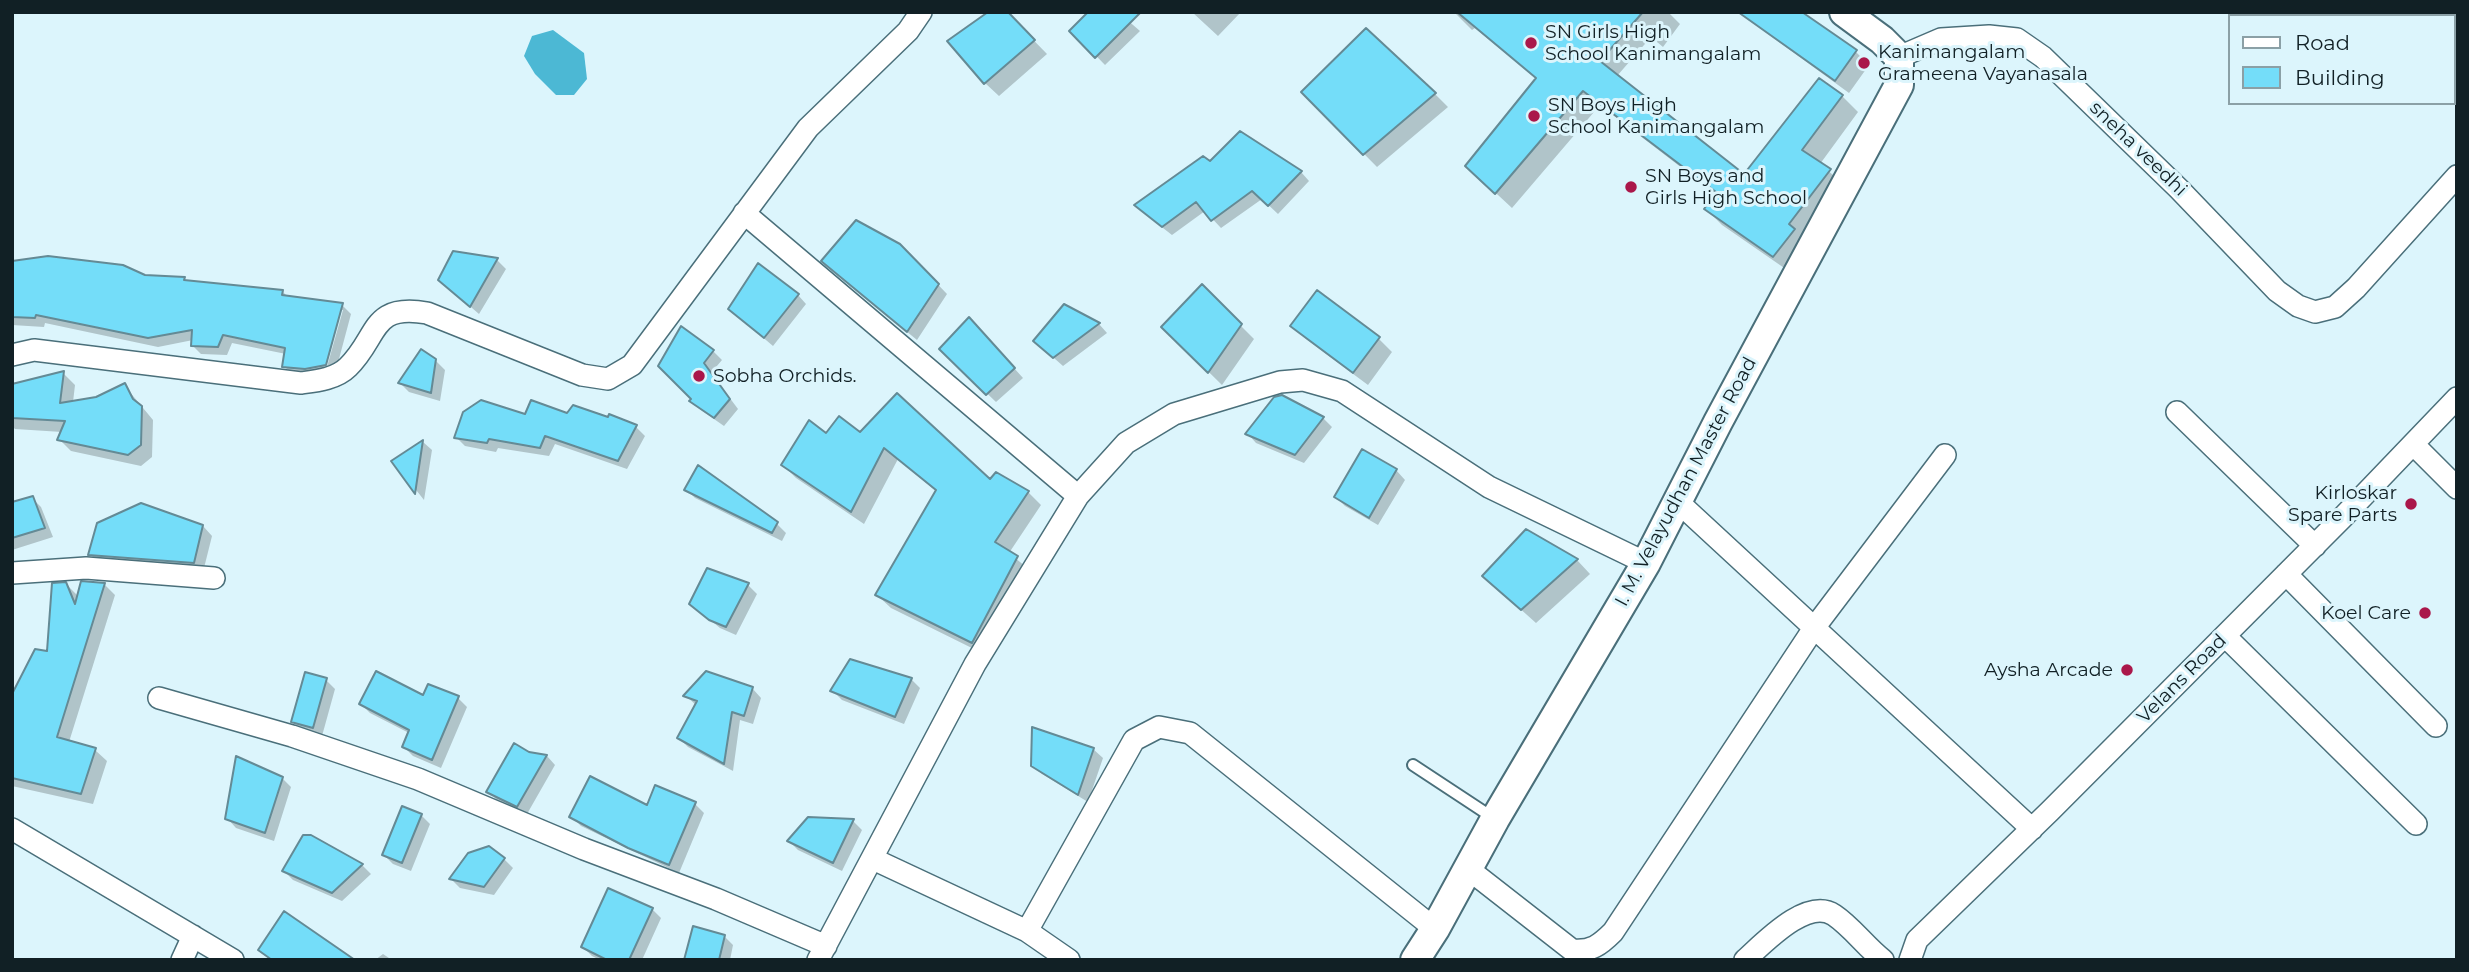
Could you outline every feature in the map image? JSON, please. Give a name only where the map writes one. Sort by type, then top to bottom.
[{"type":"street","points":[[12,355],[34,350],[301,383],[323,380],[347,369],[382,318],[406,309],[427,313],[582,375],[608,379],[632,365],[808,128],[908,30],[921,12]]},
{"type":"street","points":[[1844,12],[1882,40],[1899,57]]},
{"type":"street","name":"sneha veedhi","points":[[1899,57],[1941,39],[1989,36],[2017,39],[2043,57],[2179,189],[2277,291],[2298,306],[2315,312],[2335,307],[2356,288],[2457,176]]},
{"type":"street","name":"I. M. Velayudhan Master Road","points":[[1415,960],[1646,563],[1899,85],[1899,57]]},
{"type":"street","points":[[744,213],[1078,496]]},
{"type":"street","points":[[159,698],[292,736],[418,779],[584,849],[716,899],[822,953],[975,664],[1078,496],[1126,443],[1174,414],[1280,382],[1303,380],[1342,391],[1489,487],[1646,563]]},
{"type":"street","name":"Velans Road","points":[[1910,960],[1917,940],[2315,546],[2457,398]]},
{"type":"street","points":[[2176,412],[2315,546]]},
{"type":"street","points":[[2413,444],[2457,488]]},
{"type":"street","points":[[1467,868],[1572,950],[1587,951],[1602,943],[1613,932],[1814,628],[1945,455]]},
{"type":"street","points":[[1677,501],[2032,828]]},
{"type":"street","points":[[12,573],[86,568],[214,578]]},
{"type":"street","points":[[2287,574],[2436,726]]},
{"type":"street","points":[[2225,636],[2416,824]]},
{"type":"street","points":[[1027,931],[1135,740],[1159,727],[1189,733],[1435,929]]},
{"type":"street","points":[[12,829],[233,960]]},
{"type":"street","points":[[873,859],[1027,931],[1069,960]]},
{"type":"street","points":[[1745,960],[1799,916],[1817,910],[1832,914],[1883,960]]},
{"type":"street","points":[[182,960],[193,936]]},
{"type":"lane","points":[[1413,765],[1495,819]]},
{"type":"water","points":[[553,30],[584,53],[587,79],[574,95],[556,95],[535,74],[524,56],[532,36]]},
{"type":"building","points":[[988,12],[1008,12],[1035,40],[984,84],[947,41]]},
{"type":"building","points":[[1088,12],[1141,12],[1095,58],[1069,31]]},
{"type":"building","points":[[1457,12],[1643,12],[1600,61],[1744,174],[1819,78],[1843,95],[1802,150],[1831,169],[1789,224],[1795,229],[1773,257],[1704,209],[1716,192],[1583,91],[1495,194],[1465,166],[1536,78]]},
{"type":"building","name":"SN Boys High School Kanimangalam","points":[[1738,12],[1802,12],[1857,50],[1835,81]]},
{"type":"building","points":[[1366,28],[1436,93],[1363,155],[1301,92]]},
{"type":"building","points":[[1240,131],[1302,171],[1268,206],[1252,191],[1211,221],[1196,202],[1162,227],[1134,205],[1203,156],[1210,161]]},
{"type":"building","points":[[856,220],[900,244],[939,284],[907,332],[821,261]]},
{"type":"building","points":[[453,251],[498,258],[470,307],[438,280]]},
{"type":"building","points":[[48,256],[123,265],[145,275],[185,277],[184,280],[283,290],[282,295],[343,303],[326,365],[305,369],[282,367],[285,348],[223,335],[218,347],[191,346],[192,330],[148,338],[36,315],[35,318],[12,317],[12,261]]},
{"type":"building","points":[[758,263],[799,294],[764,338],[728,309]]},
{"type":"building","points":[[1202,284],[1242,324],[1208,373],[1161,327]]},
{"type":"building","points":[[1317,290],[1380,337],[1353,373],[1290,326]]},
{"type":"building","points":[[1064,304],[1100,323],[1053,358],[1033,341]]},
{"type":"building","points":[[969,317],[1015,368],[986,395],[939,349]]},
{"type":"building","points":[[681,326],[714,350],[704,363],[730,399],[714,418],[689,401],[691,399],[658,366]]},
{"type":"building","points":[[421,349],[436,359],[431,393],[398,383]]},
{"type":"building","points":[[64,371],[60,403],[96,397],[125,383],[133,399],[142,406],[141,445],[128,455],[57,440],[65,421],[12,418],[12,384]]},
{"type":"building","points":[[897,393],[990,479],[996,472],[1029,491],[995,542],[1018,556],[972,643],[875,595],[936,490],[884,448],[851,512],[781,465],[809,420],[826,433],[839,416],[860,432]]},
{"type":"building","points":[[1282,395],[1324,417],[1295,455],[1245,434],[1274,397]]},
{"type":"building","points":[[481,400],[525,414],[531,400],[567,413],[573,405],[608,417],[609,414],[637,425],[618,461],[545,436],[540,448],[489,439],[487,443],[454,438],[463,412]]},
{"type":"building","points":[[423,440],[415,494],[391,461]]},
{"type":"building","points":[[1362,449],[1397,469],[1369,518],[1334,497]]},
{"type":"building","points":[[698,465],[778,522],[772,533],[684,490]]},
{"type":"building","points":[[33,496],[45,528],[12,538],[12,502]]},
{"type":"building","points":[[141,503],[203,525],[194,563],[88,555],[97,523]]},
{"type":"building","points":[[1526,529],[1578,559],[1521,610],[1482,576]]},
{"type":"building","points":[[707,568],[749,583],[726,627],[709,620],[689,604]]},
{"type":"building","points":[[81,581],[105,583],[57,737],[96,748],[81,794],[12,778],[12,694],[35,649],[47,651],[52,583],[66,582],[75,604]]},
{"type":"building","points":[[850,659],[912,678],[895,717],[830,691]]},
{"type":"building","points":[[376,671],[423,695],[428,684],[459,696],[432,760],[402,747],[409,730],[359,704]]},
{"type":"building","points":[[706,671],[753,687],[744,716],[732,712],[724,764],[677,738],[697,701],[683,696]]},
{"type":"building","points":[[305,672],[327,678],[313,728],[291,722]]},
{"type":"building","points":[[1032,727],[1094,748],[1078,795],[1031,766]]},
{"type":"building","points":[[514,743],[529,752],[547,755],[517,807],[486,792]]},
{"type":"building","points":[[236,756],[283,777],[265,833],[225,819]]},
{"type":"building","points":[[590,776],[647,805],[655,785],[696,802],[669,865],[628,848],[569,817]]},
{"type":"building","points":[[402,806],[422,814],[402,863],[382,855]]},
{"type":"building","points":[[808,817],[854,819],[833,863],[787,841]]},
{"type":"building","points":[[303,835],[311,835],[363,864],[332,893],[282,871]]},
{"type":"building","points":[[489,846],[505,858],[484,887],[449,879],[468,853]]},
{"type":"building","points":[[608,888],[653,908],[629,960],[607,960],[581,947]]},
{"type":"building","points":[[284,911],[355,960],[272,960],[258,950]]},
{"type":"building","points":[[693,926],[725,935],[719,960],[684,960]]},
{"type":"place","name":"SN Girls High School Kanimangalam","points":[[1531,43]]},
{"type":"place","name":"Kanimangalam Grameena Vayanasala","points":[[1864,63]]},
{"type":"place","name":"SN Boys High School Kanimangalam","points":[[1534,116]]},
{"type":"place","name":"SN Boys and Girls High School","points":[[1631,187]]},
{"type":"place","name":"Sobha Orchids.","points":[[699,376]]},
{"type":"place","name":"Kirloskar Spare Parts","points":[[2411,504]]},
{"type":"place","name":"Koel Care","points":[[2425,613]]},
{"type":"place","name":"Aysha Arcade","points":[[2127,670]]}]
